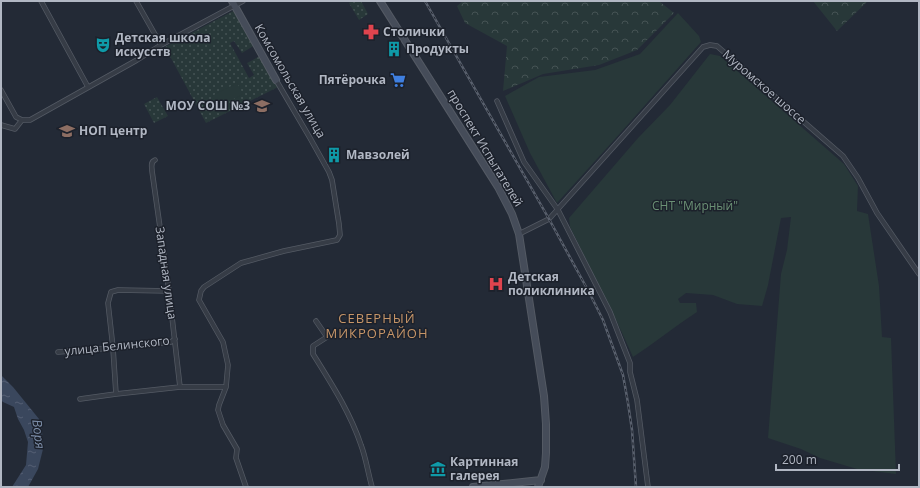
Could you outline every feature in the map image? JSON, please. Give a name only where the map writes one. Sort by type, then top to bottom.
[{"type":"main road","name":"проспект Испытателей","points":[[380,1],[498,187],[512,214],[519,234],[544,396],[546,453],[541,480],[538,487]]},
{"type":"main road","name":"Комсомольская улица","points":[[233,3],[276,80]]},
{"type":"main road","points":[[473,487],[541,480]]},
{"type":"street","points":[[41,1],[88,88]]},
{"type":"street","points":[[136,1],[161,45]]},
{"type":"street","points":[[1,90],[16,117],[22,120],[30,120],[137,60],[233,3],[243,1]]},
{"type":"street","name":"Муромское шоссе","points":[[519,234],[549,219],[703,47],[710,44],[717,46],[843,156],[858,178],[878,213],[919,274]]},
{"type":"street","name":"Комсомольская улица","points":[[226,387],[228,365],[223,342],[199,300],[201,291],[204,287],[241,263],[284,251],[337,240],[340,235],[332,180],[329,172],[276,80]]},
{"type":"street","points":[[497,101],[524,162],[558,210],[610,312],[630,363],[630,372],[637,400],[648,487]]},
{"type":"street","points":[[1,125],[14,129],[22,120]]},
{"type":"street","name":"Западная улица","points":[[155,160],[152,163],[152,171],[169,291],[180,387]]},
{"type":"street","points":[[116,394],[108,303],[111,292],[118,290],[169,291]]},
{"type":"street","points":[[316,320],[327,337],[313,346],[313,354],[342,403],[362,445],[372,487]]},
{"type":"street","name":"улица Белинского","points":[[58,352],[171,342],[175,339]]},
{"type":"street","points":[[80,399],[180,387],[226,387],[218,410],[224,426],[237,449],[236,458],[246,487]]},
{"type":"green space","points":[[352,1],[361,1],[368,14],[359,20],[349,3]]},
{"type":"green space","points":[[463,1],[659,1],[674,13],[637,50],[599,65],[543,74],[503,91],[507,46],[465,23],[457,6]]},
{"type":"green space","points":[[813,1],[868,1],[837,31]]},
{"type":"green space","points":[[235,10],[255,45],[242,53],[234,41],[230,43],[249,78],[254,75],[247,63],[260,56],[278,87],[206,123],[165,47]]},
{"type":"green space","points":[[678,13],[699,36],[701,42],[557,203],[530,153],[505,96],[539,77],[595,70],[640,54]]},
{"type":"green space","name":"СНТ \"Мирный\"","points":[[710,54],[720,56],[844,164],[858,186],[857,211],[868,214],[879,286],[882,337],[891,338],[896,474],[857,469],[820,458],[801,449],[768,438],[781,274],[787,250],[791,217],[781,218],[768,285],[762,306],[737,304],[713,295],[686,293],[678,299],[680,303],[696,303],[697,312],[633,357],[570,227],[569,218],[638,138],[670,105]]},
{"type":"green space","points":[[237,83],[243,94],[218,107],[212,96]]},
{"type":"green space","points":[[157,97],[168,116],[154,123],[144,104]]},
{"type":"water","name":"Воря","points":[[1,375],[13,387],[39,419],[42,431],[43,449],[38,469],[28,487],[12,487],[26,465],[28,442],[14,407],[1,400]]},
{"type":"railway","points":[[425,1],[549,219],[603,320],[623,375],[632,430],[636,487]]},
{"type":"place","name":"Столички","points":[[371,32]]},
{"type":"place","name":"Детская школа искусств","points":[[103,45]]},
{"type":"place","name":"Продукты","points":[[394,49]]},
{"type":"place","name":"Пятёрочка","points":[[398,80]]},
{"type":"place","name":"МОУ СОШ №3","points":[[262,106]]},
{"type":"place","name":"НОП центр","points":[[67,131]]},
{"type":"place","name":"Мавзолей","points":[[334,155]]},
{"type":"place","name":"Детская поликлиника","points":[[496,284]]},
{"type":"place","name":"Картинная галерея","points":[[438,469]]},
{"type":"district","name":"СЕВЕРНЫЙ МИКРОРАЙОН","points":[[377,326]]}]
